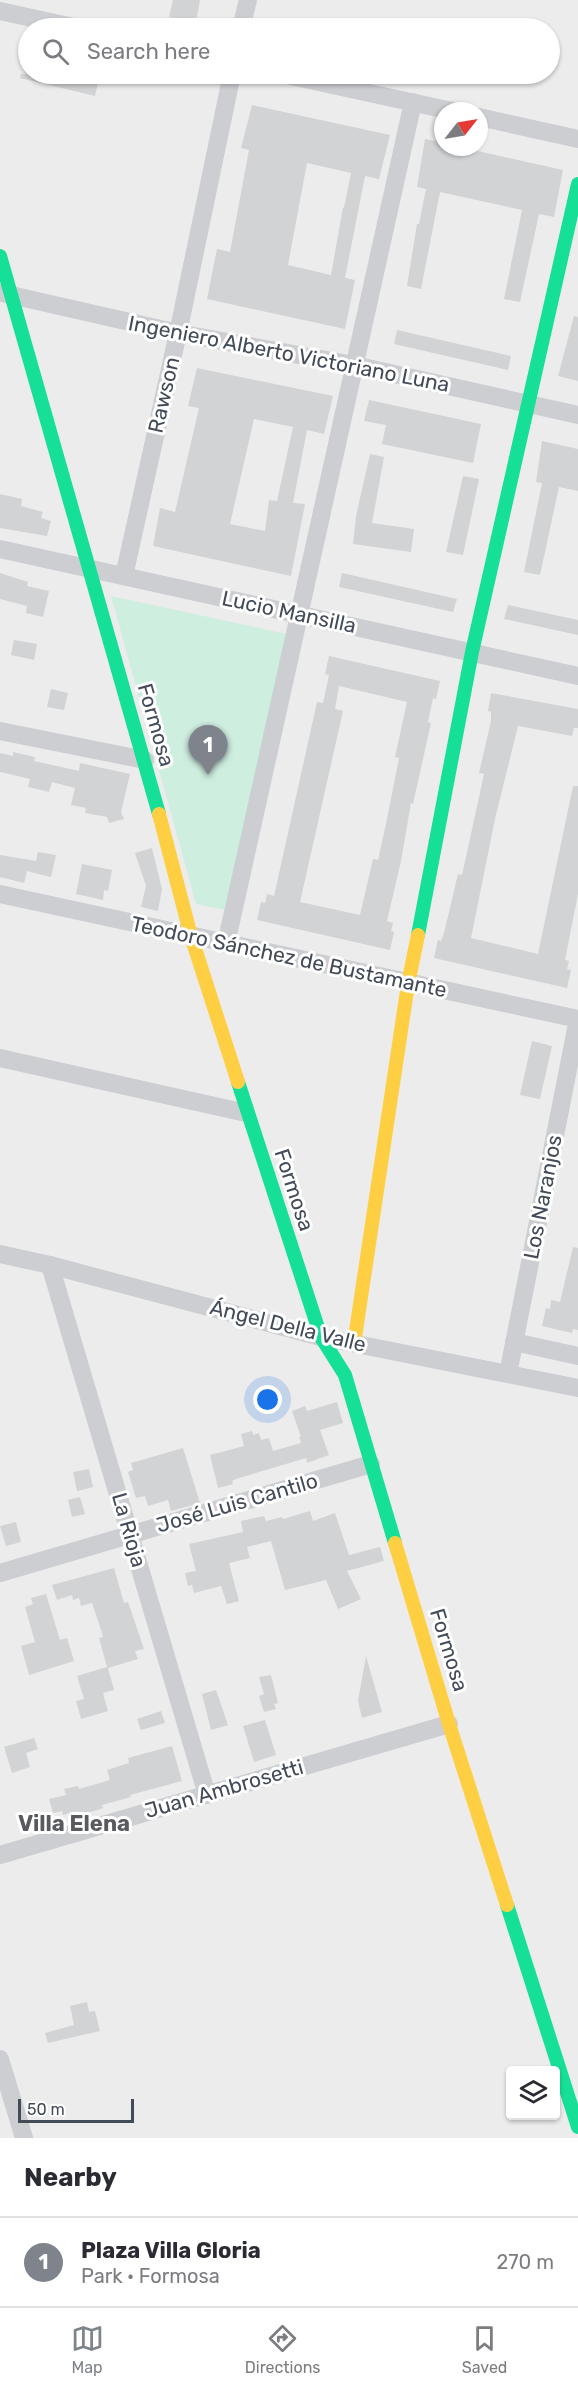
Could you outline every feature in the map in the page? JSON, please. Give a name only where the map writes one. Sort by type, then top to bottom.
[{"type":"street","points":[[244,18],[248,0]]},
{"type":"street","points":[[0,11],[32,18]]},
{"type":"street","name":"Rawson","points":[[124,576],[230,84]]},
{"type":"street","points":[[329,84],[434,107]]},
{"type":"street","points":[[226,944],[413,102]]},
{"type":"street","points":[[488,119],[578,139]]},
{"type":"street","points":[[354,1344],[408,984],[472,652],[578,184]]},
{"type":"street","name":"Formosa","points":[[0,256],[5,294],[90,568],[145,760],[191,936],[246,1113],[321,1337],[345,1376],[449,1724],[578,2127]]},
{"type":"street","name":"Ingeniero Alberto Victoriano Luna","points":[[5,294],[178,333],[354,365],[578,415]]},
{"type":"street","name":"Lucio Mansilla","points":[[0,549],[578,676]]},
{"type":"street","points":[[0,731],[145,760]]},
{"type":"street","name":"Teodoro Sánchez de Bustamante","points":[[0,894],[578,1019]]},
{"type":"street","name":"Los Naranjos","points":[[507,1374],[578,1019]]},
{"type":"street","points":[[0,1058],[246,1113]]},
{"type":"street","name":"Ángel Della Valle","points":[[0,1254],[51,1265],[321,1337],[578,1388]]},
{"type":"street","name":"La Rioja","points":[[51,1265],[207,1795]]},
{"type":"street","points":[[514,1342],[578,1356]]},
{"type":"street","name":"José Luis Cantilo","points":[[0,1573],[371,1464]]},
{"type":"street","name":"Juan Ambrosetti","points":[[0,1855],[449,1724]]},
{"type":"street","points":[[0,2059],[24,2138]]},
{"type":"green space","points":[[111,596],[287,634],[225,910],[196,904]]},
{"type":"building","points":[[173,0],[200,0],[197,18],[169,17]]},
{"type":"building","points":[[45,84],[98,84],[95,96]]},
{"type":"building","points":[[252,105],[390,135],[379,179],[365,176],[345,278],[355,280],[345,329],[207,299],[217,249],[230,252],[249,150],[241,148]],"holes":[[[307,163],[351,173],[331,275],[288,265]]]},
{"type":"building","points":[[425,139],[434,141],[434,156],[488,156],[488,153],[563,170],[554,217],[539,214],[520,302],[504,299],[522,210],[440,192],[421,289],[407,286],[417,224],[419,224],[426,189],[417,187]]},
{"type":"building","points":[[574,316],[578,317],[578,381],[558,376]]},
{"type":"building","points":[[397,330],[511,356],[508,370],[394,344]]},
{"type":"building","points":[[197,368],[333,396],[324,434],[307,430],[293,503],[305,504],[291,576],[153,546],[160,508],[175,512],[199,408],[188,406]],"holes":[[[254,419],[293,427],[277,501],[269,500],[265,531],[230,524]]]},
{"type":"building","points":[[369,400],[481,424],[473,463],[382,444],[386,425],[364,421]]},
{"type":"building","points":[[542,441],[578,449],[578,491],[559,487],[540,575],[524,572],[542,483],[536,482]]},
{"type":"building","points":[[370,454],[384,457],[372,523],[414,529],[411,552],[353,544],[356,516]]},
{"type":"building","points":[[463,476],[479,479],[463,555],[446,552]]},
{"type":"building","points":[[0,494],[22,499],[21,506],[43,512],[41,518],[51,521],[47,536],[0,528]]},
{"type":"building","points":[[0,573],[28,582],[27,586],[49,591],[43,617],[26,613],[27,606],[0,599]]},
{"type":"building","points":[[342,573],[457,599],[453,612],[339,587]]},
{"type":"building","points":[[508,605],[578,620],[578,635],[504,619]]},
{"type":"building","points":[[14,640],[37,644],[34,660],[11,655]]},
{"type":"building","points":[[329,656],[440,681],[436,699],[433,698],[428,722],[431,723],[413,804],[411,803],[387,921],[393,923],[391,931],[394,932],[390,950],[257,920],[261,902],[265,903],[267,894],[274,896],[317,702],[323,703],[329,675],[325,674]],"holes":[[[339,686],[407,702],[395,757],[399,758],[378,860],[373,859],[360,915],[300,902],[343,711],[335,709]]]},
{"type":"building","points":[[51,689],[68,693],[64,710],[47,707]]},
{"type":"building","points":[[491,693],[578,709],[578,728],[574,728],[572,736],[518,726],[495,819],[471,938],[538,954],[573,786],[578,786],[578,894],[565,960],[569,961],[567,969],[571,970],[567,988],[434,958],[438,940],[441,941],[444,933],[458,874],[462,875],[484,774],[479,773],[491,721],[491,712],[488,711]]},
{"type":"building","points":[[13,752],[35,757],[34,761],[79,771],[80,763],[130,774],[121,812],[124,819],[109,823],[107,817],[85,813],[86,808],[71,805],[75,788],[52,782],[49,792],[28,787],[30,779],[0,772],[0,753],[13,756]]},
{"type":"building","points":[[152,848],[162,889],[158,911],[141,907],[146,886],[135,853]]},
{"type":"building","points":[[38,852],[56,855],[51,877],[27,871],[24,883],[0,877],[0,855],[36,861]]},
{"type":"building","points":[[82,864],[112,870],[108,891],[104,890],[103,900],[76,894]]},
{"type":"building","points":[[532,1041],[552,1046],[540,1099],[520,1095]]},
{"type":"building","points":[[573,1247],[578,1248],[578,1330],[573,1329],[572,1333],[542,1326],[546,1308],[550,1309],[551,1300],[560,1302]]},
{"type":"building","points":[[337,1402],[343,1423],[320,1430],[329,1455],[307,1463],[306,1458],[236,1479],[232,1481],[233,1484],[218,1488],[210,1455],[244,1446],[241,1434],[252,1431],[253,1435],[259,1433],[261,1440],[269,1438],[273,1451],[301,1443],[292,1411],[305,1406],[307,1411]]},
{"type":"building","points":[[183,1448],[200,1503],[171,1511],[168,1500],[148,1506],[145,1496],[136,1498],[128,1472],[133,1470],[131,1463]]},
{"type":"building","points":[[89,1469],[93,1487],[77,1491],[73,1472]]},
{"type":"building","points":[[80,1497],[85,1514],[72,1517],[68,1500]]},
{"type":"building","points":[[310,1511],[313,1521],[335,1513],[349,1555],[380,1547],[384,1561],[347,1571],[361,1599],[338,1609],[326,1580],[285,1590],[271,1541],[247,1547],[250,1558],[229,1563],[239,1601],[227,1604],[221,1586],[194,1593],[192,1585],[188,1586],[185,1573],[196,1571],[189,1544],[243,1532],[241,1521],[264,1516],[266,1521],[282,1517],[283,1519]]},
{"type":"building","points":[[16,1522],[21,1542],[6,1546],[0,1526]]},
{"type":"building","points":[[114,1568],[124,1603],[128,1602],[144,1649],[135,1651],[138,1659],[108,1668],[114,1690],[103,1693],[108,1711],[81,1719],[76,1701],[84,1699],[77,1676],[107,1667],[99,1638],[103,1637],[92,1603],[81,1606],[79,1598],[73,1600],[72,1595],[57,1600],[52,1585]]},
{"type":"building","points":[[46,1594],[60,1640],[67,1638],[74,1661],[29,1675],[21,1646],[35,1642],[25,1607],[33,1604],[31,1598]]},
{"type":"building","points":[[366,1656],[382,1712],[362,1718],[358,1701]]},
{"type":"building","points":[[271,1675],[278,1703],[274,1704],[276,1709],[264,1712],[259,1696],[264,1694],[259,1677]]},
{"type":"building","points":[[216,1690],[228,1725],[211,1730],[202,1694]]},
{"type":"building","points":[[161,1711],[165,1723],[141,1730],[137,1719]]},
{"type":"building","points":[[265,1720],[276,1755],[254,1762],[243,1726]]},
{"type":"building","points":[[34,1738],[38,1749],[26,1753],[30,1767],[12,1773],[4,1747]]},
{"type":"building","points":[[172,1746],[182,1781],[130,1795],[131,1797],[102,1805],[103,1808],[79,1816],[78,1811],[63,1815],[62,1811],[53,1813],[49,1799],[66,1795],[64,1789],[78,1786],[79,1789],[110,1780],[107,1770],[129,1763],[128,1758]]},
{"type":"building","points":[[87,2002],[89,2012],[95,2011],[100,2031],[48,2043],[45,2033],[74,2025],[70,2006]]},
{"type":"traffic: fast","points":[[418,935],[472,652],[578,184]]},
{"type":"traffic: fast","points":[[0,256],[159,814]]},
{"type":"traffic: fast","points":[[238,1082],[321,1337],[345,1375],[395,1543]]},
{"type":"traffic: fast","points":[[507,1905],[578,2127]]},
{"type":"traffic: slow","points":[[159,814],[191,936],[238,1082]]},
{"type":"traffic: slow","points":[[354,1344],[408,984],[418,935]]},
{"type":"traffic: slow","points":[[395,1543],[449,1724],[507,1905]]},
{"type":"place","name":"Plaza Villa Gloria","points":[[208,775]]},
{"type":"district","name":"Villa Elena","points":[[74,1823]]}]
